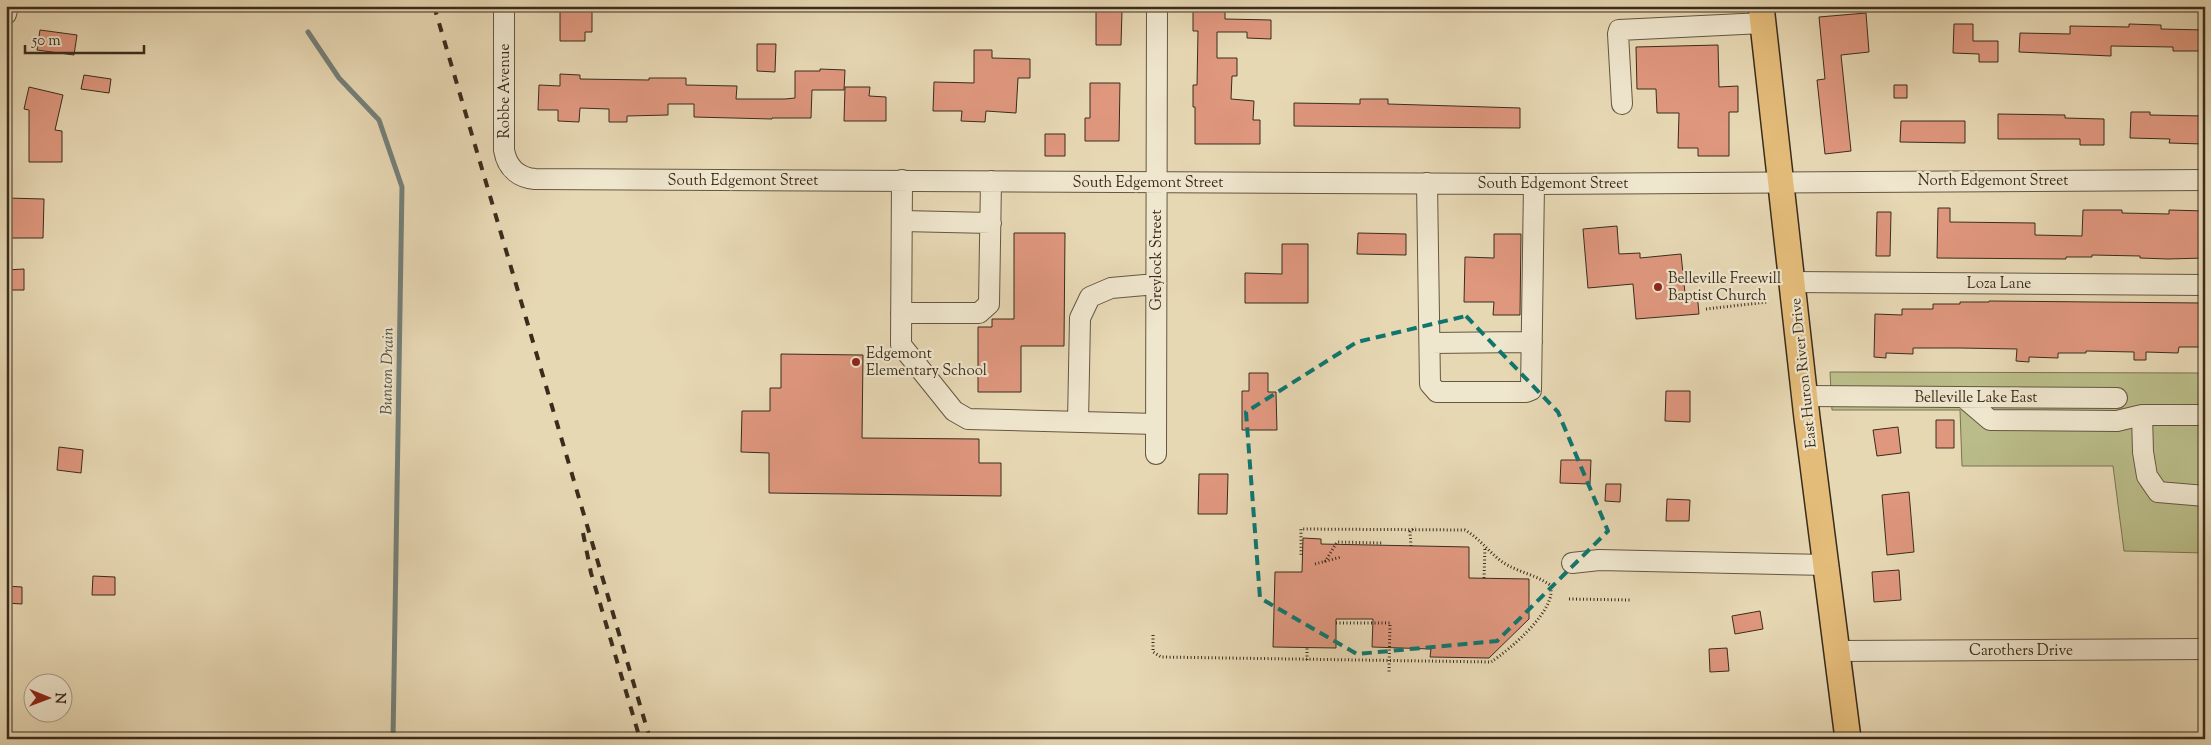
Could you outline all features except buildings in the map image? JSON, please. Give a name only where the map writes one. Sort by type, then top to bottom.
[{"type":"main road","name":"East Huron River Drive","points":[[1762,15],[1805,396],[1848,739]]},
{"type":"street","points":[[6,14],[8,6]]},
{"type":"street","name":"Robbe Avenue","points":[[504,6],[504,150],[508,164],[515,172]]},
{"type":"street","name":"Greylock Street","points":[[1156,454],[1157,6]]},
{"type":"street","points":[[1622,104],[1619,30],[1762,15]]},
{"type":"street","name":"South Edgemont Street","points":[[515,172],[534,179],[1534,184],[1782,182]]},
{"type":"street","points":[[902,180],[901,345],[954,411],[968,419],[1156,424]]},
{"type":"street","name":"North Edgemont Street","points":[[1782,182],[2205,180]]},
{"type":"street","points":[[901,313],[979,313],[989,304],[991,181]]},
{"type":"street","points":[[1427,183],[1430,384],[1437,392],[1526,392],[1531,390],[1534,184]]},
{"type":"street","points":[[902,221],[990,223]]},
{"type":"street","name":"Loza Lane","points":[[1792,282],[2205,285]]},
{"type":"street","points":[[1078,422],[1080,318],[1090,296],[1111,288],[1156,284]]},
{"type":"street","points":[[1430,343],[1532,342]]},
{"type":"street","name":"Belleville Lake East","points":[[1805,396],[2117,398],[2142,415]]},
{"type":"street","points":[[1963,397],[1990,420],[2117,421],[2142,415],[2205,415]]},
{"type":"street","points":[[2142,415],[2143,452],[2147,476],[2158,492],[2205,496]]},
{"type":"street","points":[[1572,563],[1599,560],[1827,565]]},
{"type":"street","name":"Carothers Drive","points":[[1838,651],[2205,649]]},
{"type":"path","points":[[1706,309],[1768,302]]},
{"type":"path","points":[[1153,636],[1153,652],[1162,657],[1389,662],[1491,662],[1505,653],[1531,628],[1545,609],[1551,595],[1550,585],[1542,579],[1520,572],[1500,560],[1474,535],[1466,530],[1301,528],[1301,556]]},
{"type":"path","points":[[1411,546],[1410,532],[1414,528]]},
{"type":"path","points":[[1325,562],[1337,542],[1382,542]]},
{"type":"path","points":[[1484,578],[1485,546]]},
{"type":"path","points":[[1316,564],[1341,557]]},
{"type":"path","points":[[1569,599],[1631,600]]},
{"type":"path","points":[[1336,623],[1390,623],[1389,672]]},
{"type":"path","points":[[1307,648],[1307,660]]},
{"type":"highlighted area","points":[[1466,316],[1558,412],[1608,531],[1497,641],[1357,654],[1260,598],[1246,412],[1357,342]]},
{"type":"green space","points":[[1830,372],[2205,373],[2205,553],[2124,551],[2113,466],[1962,466],[1960,410],[1832,410]]},
{"type":"waterway","name":"Bunton Drain","points":[[308,32],[339,78],[379,120],[402,187],[393,739]]},
{"type":"railway","points":[[434,6],[650,739]]},
{"type":"railway","points":[[583,533],[591,573],[640,739]]},
{"type":"place","name":"Belleville Freewill Baptist Church","points":[[1658,287]]},
{"type":"place","name":"Edgemont Elementary School","points":[[856,362]]}]
